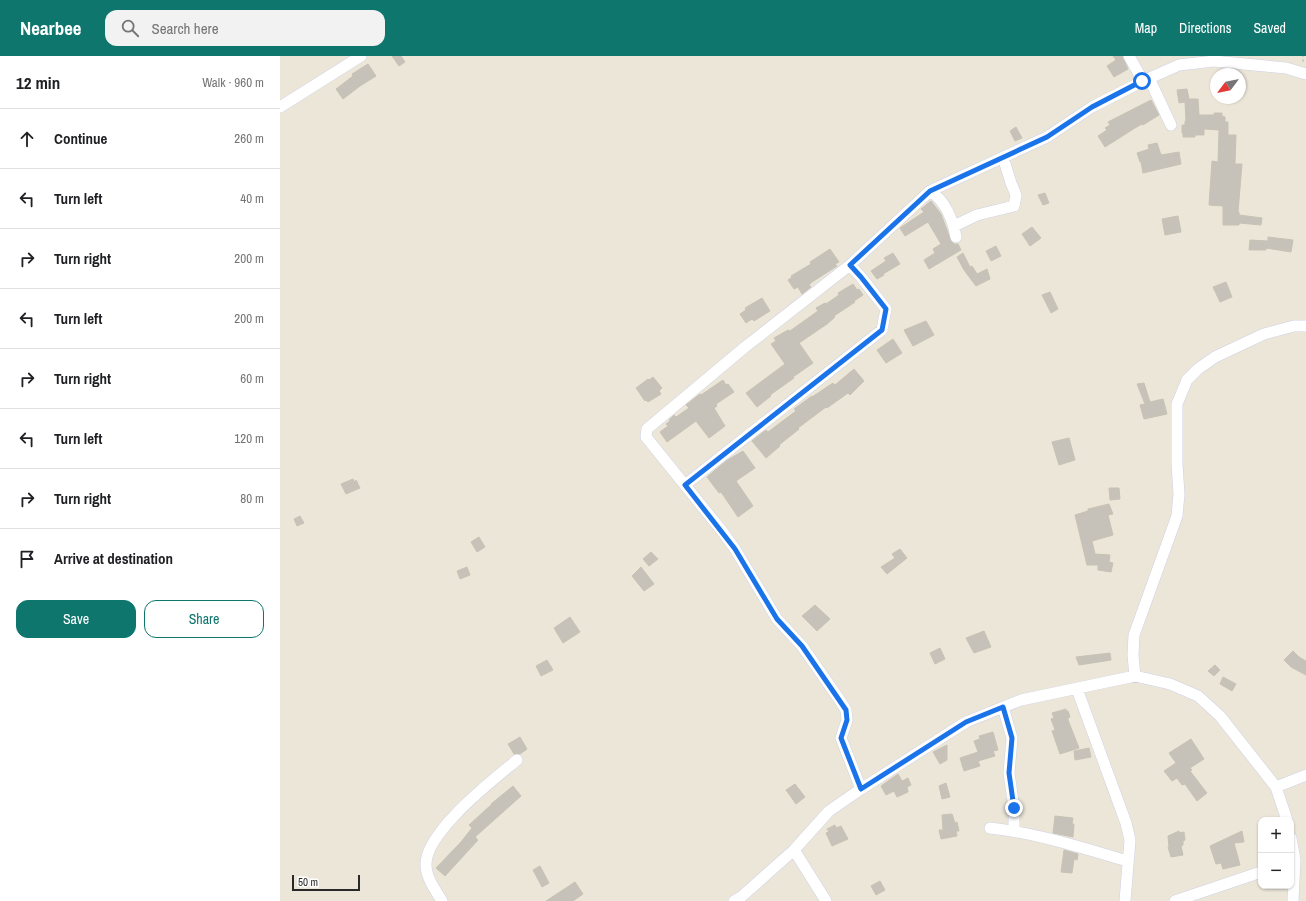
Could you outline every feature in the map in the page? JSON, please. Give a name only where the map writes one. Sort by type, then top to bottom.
[{"type":"street","points":[[280,107],[361,56]]},
{"type":"street","points":[[1129,56],[1146,79],[1171,125]]},
{"type":"street","points":[[861,789],[841,738],[847,720],[846,710],[802,646],[777,619],[735,549],[646,437],[648,429],[745,347],[850,265],[930,191],[1047,137],[1092,107],[1146,79],[1179,65],[1214,61],[1286,68],[1306,74]]},
{"type":"street","points":[[930,191],[938,195],[944,205],[955,232],[977,215],[1014,206],[1016,195],[1003,157]]},
{"type":"street","points":[[685,485],[882,330],[886,309],[850,265]]},
{"type":"street","points":[[1135,676],[1133,656],[1134,635],[1177,516],[1179,494],[1177,464],[1177,404],[1187,380],[1198,369],[1215,357],[1264,334],[1294,326],[1306,326]]},
{"type":"street","points":[[734,901],[741,897],[794,850],[829,812],[861,789],[966,722],[1020,700],[1135,676],[1170,684],[1198,696],[1220,716],[1276,787],[1286,817]]},
{"type":"street","points":[[1077,689],[1126,823],[1130,840],[1125,901]]},
{"type":"street","points":[[1003,707],[1012,738],[1009,773],[1014,808],[1014,831]]},
{"type":"street","points":[[442,901],[427,873],[426,864],[428,853],[436,838],[473,796],[518,760]]},
{"type":"street","points":[[1276,787],[1306,775]]},
{"type":"street","points":[[990,828],[1050,838],[1128,861]]},
{"type":"street","points":[[794,850],[826,901]]},
{"type":"street","points":[[1175,901],[1258,873]]},
{"type":"street","points":[[1293,889],[1293,901]]},
{"type":"building","points":[[392,56],[401,56],[405,62],[399,66]]},
{"type":"building","points":[[1113,56],[1122,56],[1128,69],[1114,77],[1107,66],[1116,60]]},
{"type":"building","points":[[368,64],[376,76],[343,99],[336,89],[353,76],[352,74]]},
{"type":"building","points":[[1187,89],[1189,99],[1198,99],[1199,115],[1214,115],[1214,113],[1222,113],[1222,116],[1225,117],[1225,122],[1228,122],[1228,135],[1236,135],[1235,164],[1242,164],[1238,212],[1239,215],[1262,218],[1261,225],[1239,223],[1239,225],[1223,225],[1223,206],[1209,205],[1212,161],[1218,162],[1219,130],[1204,129],[1204,135],[1183,137],[1182,125],[1185,125],[1186,121],[1185,102],[1179,103],[1177,90]]},
{"type":"building","points":[[1151,100],[1159,115],[1105,147],[1098,136],[1107,130],[1105,128],[1110,125],[1108,122]]},
{"type":"building","points":[[1016,127],[1022,138],[1015,141],[1010,131]]},
{"type":"building","points":[[1157,143],[1161,155],[1179,152],[1181,164],[1143,173],[1141,162],[1137,153],[1149,149],[1148,145]]},
{"type":"building","points":[[1045,193],[1049,203],[1043,205],[1038,195]]},
{"type":"building","points":[[931,201],[941,214],[951,241],[954,244],[958,244],[961,250],[929,269],[924,260],[935,253],[933,249],[941,244],[928,222],[905,236],[900,228],[924,212],[921,209]]},
{"type":"building","points":[[1178,216],[1181,232],[1165,235],[1162,219]]},
{"type":"building","points":[[1032,227],[1041,238],[1030,246],[1022,234]]},
{"type":"building","points":[[1268,237],[1293,240],[1291,252],[1266,248],[1266,250],[1249,250],[1250,240],[1268,241]]},
{"type":"building","points":[[996,246],[1001,256],[991,261],[986,251]]},
{"type":"building","points":[[830,249],[839,262],[835,264],[837,266],[812,282],[809,285],[811,287],[802,294],[798,287],[794,289],[788,280],[792,277],[791,276],[811,264],[810,262]]},
{"type":"building","points":[[893,253],[900,264],[877,279],[871,271],[886,261],[884,258]]},
{"type":"building","points":[[963,253],[970,267],[972,266],[977,274],[987,269],[990,279],[976,286],[964,270],[957,257]]},
{"type":"building","points":[[1226,282],[1232,297],[1220,302],[1213,287]]},
{"type":"building","points":[[853,284],[863,295],[834,316],[835,317],[827,324],[799,343],[813,363],[770,395],[771,396],[757,407],[746,393],[785,364],[771,344],[776,341],[774,338],[788,330],[790,331],[818,311],[816,308],[825,303],[826,304],[839,295],[838,293]]},
{"type":"building","points":[[1050,292],[1058,309],[1051,313],[1042,295]]},
{"type":"building","points":[[762,298],[770,311],[754,321],[752,319],[746,323],[740,314],[746,310],[745,308]]},
{"type":"building","points":[[926,321],[934,335],[913,346],[904,330]]},
{"type":"building","points":[[893,339],[902,353],[886,363],[877,350]]},
{"type":"building","points":[[854,369],[864,381],[850,395],[848,393],[798,428],[799,429],[766,458],[752,441],[766,430],[768,432],[796,411],[794,409],[812,396],[833,383],[835,385]]},
{"type":"building","points":[[653,377],[662,388],[659,391],[661,394],[648,402],[646,400],[645,401],[636,388]]},
{"type":"building","points":[[723,380],[734,392],[716,404],[717,406],[714,408],[725,426],[709,438],[696,421],[667,442],[660,432],[668,426],[666,424],[670,421],[669,420],[674,415],[676,417],[689,408],[686,405],[700,394],[701,395]]},
{"type":"building","points":[[1144,383],[1150,402],[1163,399],[1167,414],[1144,419],[1140,405],[1145,404],[1137,384]]},
{"type":"building","points":[[1069,438],[1075,460],[1059,465],[1052,442]]},
{"type":"building","points":[[743,451],[755,468],[736,481],[753,506],[738,517],[721,492],[719,493],[707,477],[726,461]]},
{"type":"building","points":[[353,479],[354,482],[356,480],[360,488],[346,494],[341,484]]},
{"type":"building","points":[[1109,488],[1119,488],[1120,499],[1110,500]]},
{"type":"building","points":[[1109,504],[1113,514],[1108,515],[1113,535],[1092,541],[1095,554],[1110,555],[1109,562],[1113,563],[1111,572],[1098,570],[1098,565],[1087,565],[1075,515],[1088,511],[1088,509]]},
{"type":"building","points":[[300,516],[304,523],[297,526],[294,519]]},
{"type":"building","points":[[479,537],[485,547],[477,552],[471,542]]},
{"type":"building","points":[[900,549],[907,558],[887,574],[881,567],[895,558],[892,554]]},
{"type":"building","points":[[651,552],[658,559],[649,566],[643,559]]},
{"type":"building","points":[[467,567],[470,575],[460,579],[457,571]]},
{"type":"building","points":[[641,567],[654,584],[644,591],[632,576]]},
{"type":"building","points":[[815,605],[830,619],[817,631],[802,616]]},
{"type":"building","points":[[570,617],[580,632],[563,643],[554,628]]},
{"type":"building","points":[[984,631],[991,647],[974,653],[966,638]]},
{"type":"building","points":[[940,648],[945,659],[935,664],[930,653]]},
{"type":"building","points":[[1293,651],[1306,661],[1306,675],[1291,667],[1284,660]]},
{"type":"building","points":[[1110,653],[1111,660],[1079,665],[1076,657]]},
{"type":"building","points":[[547,660],[553,670],[541,676],[536,666]]},
{"type":"building","points":[[1215,665],[1220,670],[1214,676],[1208,671]]},
{"type":"building","points":[[1223,677],[1236,684],[1232,691],[1220,684]]},
{"type":"building","points":[[1066,709],[1070,717],[1068,720],[1079,748],[1060,754],[1052,731],[1055,730],[1051,719],[1054,718],[1052,713]]},
{"type":"building","points":[[993,732],[998,750],[993,751],[995,756],[978,761],[980,766],[964,771],[960,758],[978,752],[974,741],[980,739],[979,736]]},
{"type":"building","points":[[520,737],[527,749],[520,754],[514,754],[508,744]]},
{"type":"building","points":[[1191,739],[1204,759],[1190,768],[1192,770],[1190,771],[1207,793],[1197,801],[1185,784],[1182,785],[1177,778],[1172,781],[1164,771],[1176,763],[1169,753]]},
{"type":"building","points":[[947,745],[947,760],[940,764],[933,752]]},
{"type":"building","points":[[1089,748],[1091,757],[1075,760],[1074,751]]},
{"type":"building","points":[[898,774],[902,781],[908,778],[911,785],[907,787],[908,792],[897,797],[894,791],[886,795],[881,786]]},
{"type":"building","points":[[946,783],[950,797],[942,799],[939,786]]},
{"type":"building","points":[[795,784],[805,797],[796,804],[786,790]]},
{"type":"building","points":[[513,786],[521,796],[475,837],[478,840],[445,876],[436,868],[472,828],[469,825]]},
{"type":"building","points":[[952,814],[955,823],[957,822],[959,831],[956,831],[957,836],[941,839],[939,830],[943,830],[942,815]]},
{"type":"building","points":[[1055,816],[1073,818],[1073,837],[1053,833]]},
{"type":"building","points":[[835,825],[836,828],[841,826],[848,839],[832,846],[826,833],[829,832],[827,829]]},
{"type":"building","points":[[1179,831],[1179,833],[1184,832],[1185,840],[1181,846],[1183,855],[1171,857],[1168,847],[1168,836]]},
{"type":"building","points":[[1242,831],[1244,842],[1234,843],[1240,865],[1223,869],[1221,863],[1216,864],[1210,846]]},
{"type":"building","points":[[1064,850],[1078,854],[1077,860],[1074,859],[1072,873],[1061,872]]},
{"type":"building","points":[[540,866],[549,883],[542,887],[533,870]]},
{"type":"building","points":[[880,881],[885,890],[876,895],[871,886]]},
{"type":"building","points":[[575,882],[583,894],[573,901],[546,901]]},
{"type":"route","points":[[1014,808],[1009,773],[1012,738],[1003,707],[966,722],[861,789],[841,738],[847,720],[846,710],[802,646],[777,619],[751,578],[735,549],[685,485],[882,330],[886,309],[850,265],[930,191],[1047,137],[1092,107],[1142,81]]}]
